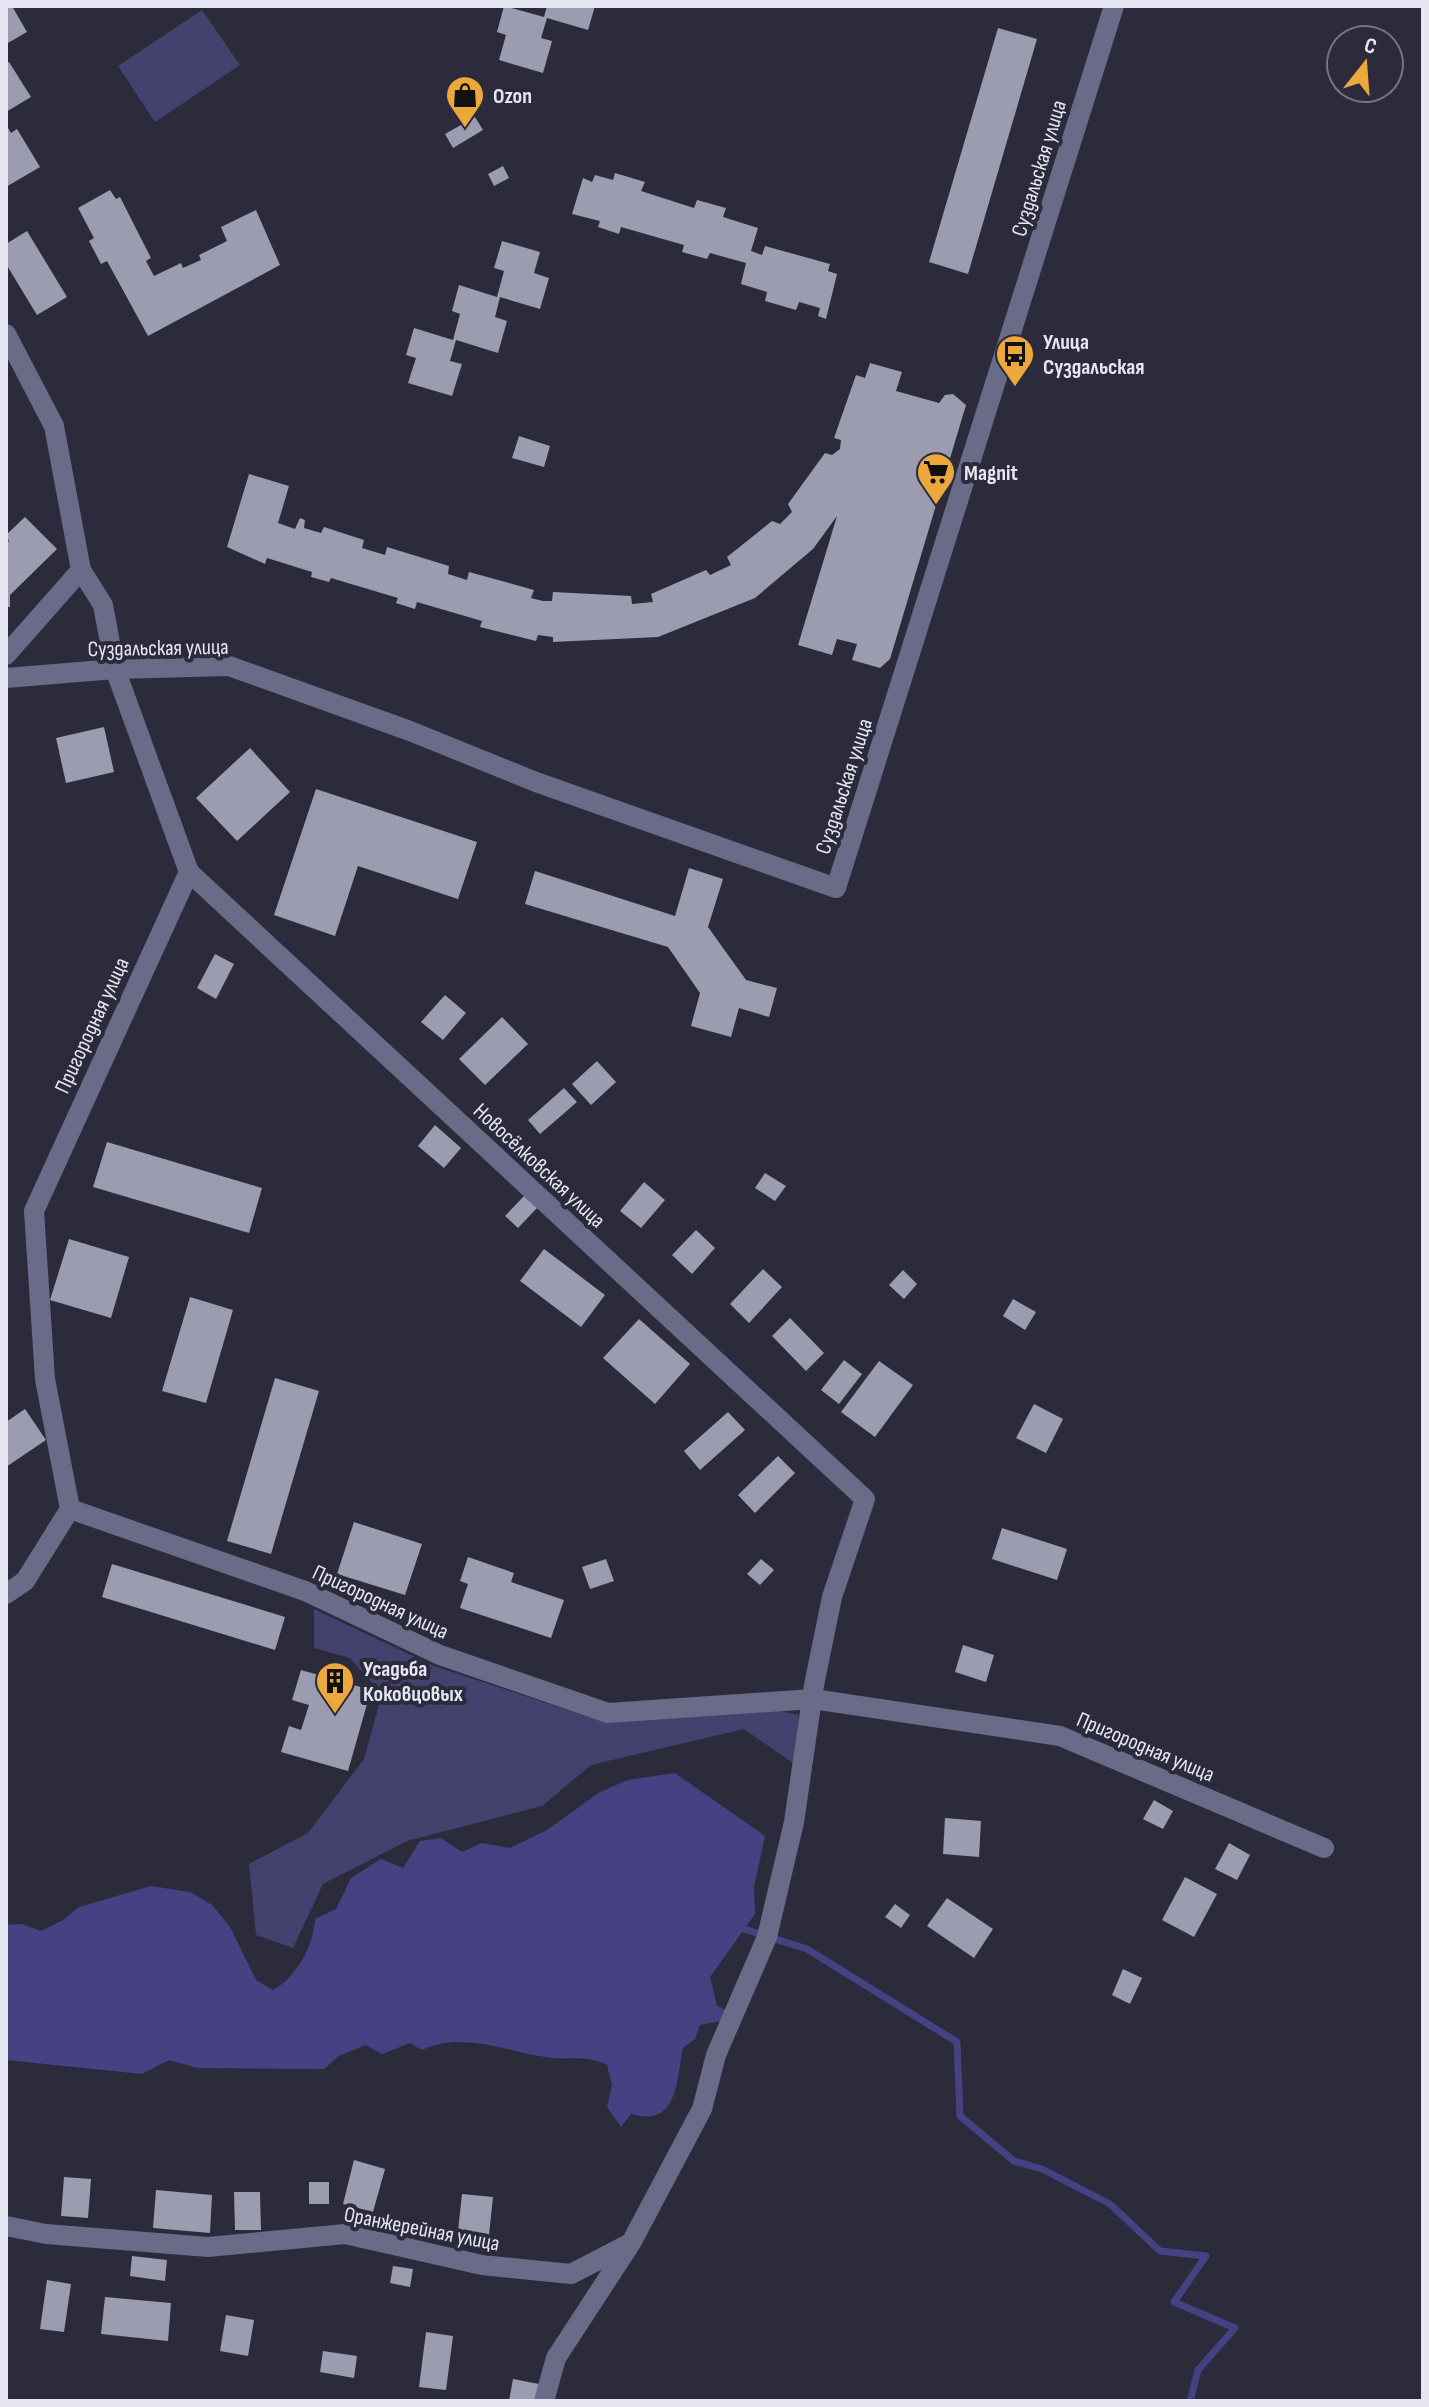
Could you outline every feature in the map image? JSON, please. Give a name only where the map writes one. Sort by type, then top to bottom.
[{"type":"street","name":"Суздальская улица","points":[[6,678],[115,669],[229,666],[410,731],[536,782],[836,888],[1114,6]]},
{"type":"street","points":[[6,334],[54,426],[81,570],[6,655]]},
{"type":"street","name":"Новосёлковская улица","points":[[81,570],[103,605],[115,669],[189,872],[865,1499],[832,1597],[813,1699]]},
{"type":"street","name":"Пригородная улица","points":[[189,872],[34,1211],[45,1379],[70,1509],[305,1591],[440,1655],[608,1713],[813,1699],[1060,1736],[1324,1848]]},
{"type":"street","points":[[6,1594],[25,1581],[70,1509]]},
{"type":"street","points":[[544,2401],[556,2358],[631,2243],[702,2109],[716,2055],[767,1937],[794,1822],[813,1699]]},
{"type":"street","name":"Оранжерейная улица","points":[[8,2233],[208,2247],[345,2234],[482,2265],[571,2274],[631,2243]]},
{"type":"shaded area","points":[[202,10],[240,65],[155,122],[118,66]]},
{"type":"shaded area","points":[[314,1609],[434,1666],[592,1718],[767,1708],[799,1715],[794,1764],[744,1729],[591,1765],[542,1806],[407,1841],[323,1884],[293,1948],[256,1935],[249,1864],[308,1833],[364,1759],[382,1694],[350,1658],[314,1648]]},
{"type":"shaded area","points":[[675,1773],[765,1836],[754,1887],[755,1914],[710,1977],[717,2006],[726,2010],[721,2021],[700,2025],[695,2039],[683,2048],[672,2098],[667,2108],[658,2114],[631,2114],[621,2127],[607,2107],[612,2085],[607,2065],[468,2042],[452,2042],[422,2050],[410,2043],[382,2054],[366,2045],[339,2056],[324,2069],[197,2068],[169,2060],[142,2074],[6,2060],[6,1925],[22,1924],[41,1931],[63,1920],[79,1907],[151,1886],[190,1892],[212,1905],[230,1927],[256,1980],[273,1990],[289,1978],[302,1960],[315,1919],[336,1909],[351,1878],[381,1859],[403,1868],[420,1841],[441,1838],[462,1852],[482,1843],[510,1848],[547,1830],[600,1792],[628,1780]]},
{"type":"building","points":[[6,6],[12,6],[27,32],[6,44]]},
{"type":"building","points":[[504,6],[544,17],[547,6],[595,6],[588,30],[547,18],[541,38],[552,41],[543,73],[499,60],[506,35],[497,32]]},
{"type":"building","points":[[998,28],[1037,39],[968,274],[929,262]]},
{"type":"building","points":[[9,62],[31,97],[6,112],[6,64]]},
{"type":"building","points":[[475,117],[483,130],[453,148],[445,134]]},
{"type":"building","points":[[8,128],[11,133],[17,129],[40,167],[6,187]]},
{"type":"building","points":[[503,166],[509,178],[494,186],[488,174]]},
{"type":"building","points":[[615,173],[645,182],[641,191],[694,208],[697,200],[726,208],[723,217],[758,228],[751,251],[762,255],[765,246],[830,264],[828,271],[837,274],[826,319],[818,316],[820,308],[799,302],[796,310],[765,301],[767,292],[741,284],[746,263],[710,253],[707,259],[682,252],[684,245],[621,227],[619,234],[598,227],[600,221],[572,214],[583,178],[592,182],[595,175],[613,180]]},
{"type":"building","points":[[110,190],[116,199],[120,197],[151,258],[146,261],[154,276],[181,263],[183,268],[201,260],[199,255],[227,241],[221,227],[256,210],[280,265],[148,336],[107,261],[101,264],[89,241],[94,238],[78,208]]},
{"type":"building","points":[[27,231],[67,297],[37,315],[6,264],[6,244]]},
{"type":"building","points":[[502,241],[540,252],[534,273],[549,278],[540,309],[500,297],[495,317],[507,321],[498,353],[456,340],[450,361],[462,364],[452,396],[408,383],[416,358],[406,355],[414,328],[453,340],[460,314],[452,311],[459,285],[497,297],[504,271],[494,268]]},
{"type":"building","points":[[870,363],[902,372],[896,391],[939,403],[945,395],[953,394],[966,405],[890,659],[880,668],[852,660],[857,644],[837,639],[832,655],[798,645],[837,516],[813,549],[755,598],[658,637],[553,642],[553,637],[538,635],[536,641],[480,627],[482,621],[417,602],[415,609],[396,603],[398,598],[331,578],[329,582],[311,577],[312,572],[267,558],[265,564],[227,547],[249,474],[289,486],[278,523],[295,529],[300,518],[305,520],[304,528],[321,533],[324,527],[364,540],[362,548],[385,555],[387,547],[449,566],[448,574],[467,580],[469,572],[534,590],[531,598],[543,601],[552,601],[553,592],[631,596],[632,604],[653,602],[651,594],[706,570],[710,575],[731,565],[727,557],[772,521],[780,524],[792,512],[788,504],[825,453],[832,455],[840,449],[841,440],[834,438],[856,375],[865,378]]},
{"type":"building","points":[[519,436],[550,446],[544,467],[512,458]]},
{"type":"building","points":[[25,517],[57,549],[10,595],[10,607],[6,607],[6,544],[9,541],[6,535]]},
{"type":"building","points":[[104,727],[114,772],[66,783],[56,738]]},
{"type":"building","points":[[250,748],[290,792],[237,841],[196,798]]},
{"type":"building","points":[[316,789],[477,842],[458,899],[358,866],[335,936],[274,915]]},
{"type":"building","points":[[689,868],[723,879],[708,927],[746,980],[777,988],[769,1017],[739,1008],[731,1037],[691,1026],[700,993],[668,947],[525,904],[535,871],[675,916]]},
{"type":"building","points":[[215,954],[234,964],[216,999],[197,988]]},
{"type":"building","points":[[445,995],[466,1013],[443,1040],[421,1022]]},
{"type":"building","points":[[502,1017],[528,1044],[485,1085],[459,1059]]},
{"type":"building","points":[[597,1061],[616,1082],[591,1105],[572,1084]]},
{"type":"building","points":[[564,1088],[577,1102],[540,1134],[528,1120]]},
{"type":"building","points":[[435,1125],[461,1148],[444,1168],[418,1146]]},
{"type":"building","points":[[107,1142],[262,1188],[249,1233],[93,1187]]},
{"type":"building","points":[[765,1173],[786,1186],[775,1201],[755,1188]]},
{"type":"building","points":[[644,1182],[665,1200],[641,1228],[620,1211]]},
{"type":"building","points":[[524,1196],[537,1208],[518,1228],[505,1216]]},
{"type":"building","points":[[696,1230],[715,1248],[692,1274],[672,1255]]},
{"type":"building","points":[[69,1239],[129,1257],[111,1318],[50,1300]]},
{"type":"building","points":[[544,1249],[605,1295],[581,1327],[520,1281]]},
{"type":"building","points":[[763,1269],[782,1287],[749,1323],[730,1304]]},
{"type":"building","points":[[903,1270],[917,1284],[904,1299],[889,1285]]},
{"type":"building","points":[[190,1297],[233,1310],[206,1403],[162,1391]]},
{"type":"building","points":[[1013,1299],[1036,1312],[1025,1330],[1003,1316]]},
{"type":"building","points":[[790,1318],[824,1353],[806,1371],[772,1336]]},
{"type":"building","points":[[639,1319],[690,1364],[655,1404],[603,1358]]},
{"type":"building","points":[[844,1360],[862,1374],[839,1404],[821,1390]]},
{"type":"building","points":[[879,1361],[913,1385],[875,1437],[841,1412]]},
{"type":"building","points":[[275,1378],[319,1391],[271,1554],[227,1541]]},
{"type":"building","points":[[1034,1404],[1063,1419],[1046,1453],[1016,1438]]},
{"type":"building","points":[[25,1409],[46,1440],[6,1467],[6,1422]]},
{"type":"building","points":[[728,1412],[745,1430],[700,1470],[684,1451]]},
{"type":"building","points":[[778,1456],[795,1473],[755,1513],[738,1495]]},
{"type":"building","points":[[354,1522],[422,1544],[405,1595],[337,1574]]},
{"type":"building","points":[[1002,1528],[1067,1549],[1057,1580],[992,1559]]},
{"type":"building","points":[[468,1557],[514,1573],[511,1582],[564,1600],[551,1638],[460,1608],[468,1584],[460,1581]]},
{"type":"building","points":[[606,1559],[614,1581],[590,1589],[582,1567]]},
{"type":"building","points":[[761,1559],[774,1570],[760,1585],[747,1574]]},
{"type":"building","points":[[112,1564],[285,1617],[275,1650],[102,1597]]},
{"type":"building","points":[[963,1645],[994,1655],[986,1682],[955,1672]]},
{"type":"building","name":"Усадьба Коковцовых","points":[[301,1670],[371,1690],[348,1771],[281,1752],[289,1726],[301,1730],[309,1705],[292,1700]]},
{"type":"building","points":[[1154,1800],[1173,1811],[1163,1829],[1143,1819]]},
{"type":"building","points":[[945,1818],[981,1821],[979,1857],[943,1854]]},
{"type":"building","points":[[1229,1843],[1250,1855],[1237,1880],[1215,1869]]},
{"type":"building","points":[[1185,1877],[1217,1894],[1194,1937],[1162,1920]]},
{"type":"building","points":[[947,1898],[993,1929],[974,1958],[927,1926]]},
{"type":"building","points":[[895,1904],[910,1915],[901,1928],[885,1917]]},
{"type":"building","points":[[1123,1969],[1142,1978],[1130,2004],[1112,1995]]},
{"type":"building","points":[[354,2160],[385,2169],[373,2212],[343,2204]]},
{"type":"building","points":[[64,2177],[91,2179],[88,2218],[61,2216]]},
{"type":"building","points":[[309,2182],[329,2182],[329,2204],[309,2204]]},
{"type":"building","points":[[156,2190],[212,2195],[210,2233],[153,2228]]},
{"type":"building","points":[[234,2192],[260,2192],[261,2230],[235,2230]]},
{"type":"building","points":[[462,2194],[493,2197],[489,2235],[458,2231]]},
{"type":"building","points":[[132,2256],[167,2260],[165,2281],[130,2276]]},
{"type":"building","points":[[393,2266],[413,2269],[410,2287],[390,2283]]},
{"type":"building","points":[[47,2280],[71,2284],[64,2332],[40,2329]]},
{"type":"building","points":[[105,2297],[171,2303],[168,2341],[101,2334]]},
{"type":"building","points":[[226,2315],[254,2320],[248,2356],[220,2351]]},
{"type":"building","points":[[426,2332],[453,2336],[446,2390],[419,2387]]},
{"type":"building","points":[[323,2351],[357,2356],[354,2378],[320,2372]]},
{"type":"building","points":[[513,2379],[539,2384],[535,2401],[509,2401]]},
{"type":"waterway","points":[[744,1929],[807,1949],[957,2042],[960,2116],[1014,2161],[1042,2169],[1110,2204],[1160,2251],[1206,2256],[1174,2302],[1235,2328],[1198,2370],[1190,2401]]},
{"type":"place","name":"Ozon","points":[[465,129]]},
{"type":"place","name":"Улица Суздальская","points":[[1015,388]]},
{"type":"place","name":"Magnit","points":[[936,506]]},
{"type":"place","name":"Усадьба Коковцовых","points":[[335,1715]]}]
